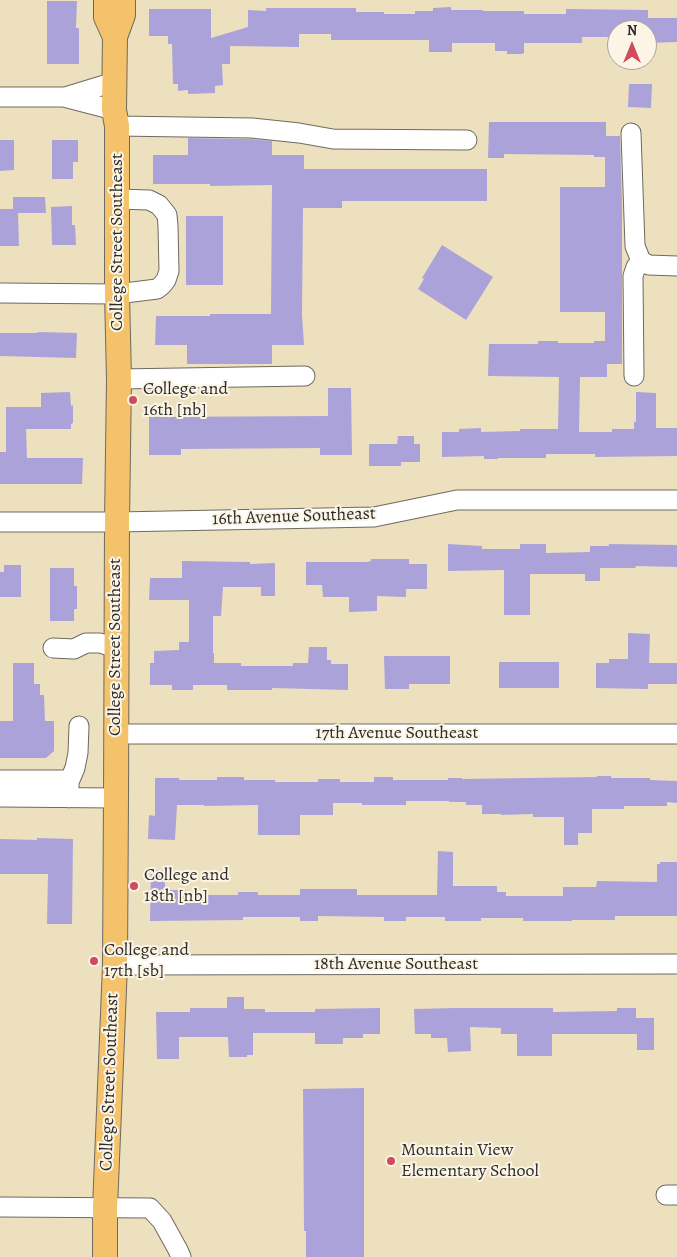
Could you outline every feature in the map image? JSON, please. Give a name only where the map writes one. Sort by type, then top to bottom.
[{"type":"main road","name":"College Street Southeast","points":[[106,0],[106,16],[115,37]]},
{"type":"main road","name":"College Street Southeast","points":[[105,1257],[104,1208],[115,965],[119,379],[117,294],[118,199],[114,82],[115,37],[123,15],[123,0]]},
{"type":"street","points":[[0,97],[64,97],[114,82]]},
{"type":"street","points":[[64,97],[116,118],[252,128],[333,139],[467,140]]},
{"type":"street","points":[[631,133],[635,246],[649,264]]},
{"type":"street","points":[[0,293],[117,294],[157,289],[166,280],[169,271],[167,215],[159,205],[149,200],[118,199]]},
{"type":"street","points":[[634,376],[633,276],[636,266],[649,264],[677,266]]},
{"type":"street","points":[[119,379],[305,376]]},
{"type":"street","name":"16th Avenue Southeast","points":[[0,522],[117,522],[374,517],[457,500],[677,500]]},
{"type":"street","points":[[53,648],[74,649],[86,643],[100,643],[116,648]]},
{"type":"street","points":[[69,790],[78,753],[79,726]]},
{"type":"street","name":"17th Avenue Southeast","points":[[116,734],[677,734]]},
{"type":"street","points":[[0,780],[63,780],[69,790]]},
{"type":"street","points":[[0,797],[69,790],[116,798]]},
{"type":"street","name":"18th Avenue Southeast","points":[[115,965],[677,964]]},
{"type":"street","points":[[0,1206],[150,1208],[162,1221],[181,1257]]},
{"type":"building","points":[[47,1],[77,1],[76,28],[79,28],[79,64],[47,64]]},
{"type":"building","points":[[451,7],[451,10],[524,11],[524,14],[566,14],[566,9],[648,10],[648,18],[677,18],[677,42],[657,43],[657,20],[607,20],[607,37],[582,37],[582,43],[524,43],[524,53],[522,54],[507,54],[507,51],[495,51],[495,43],[452,43],[452,52],[429,52],[429,40],[331,40],[331,34],[299,34],[299,47],[230,46],[230,64],[222,64],[223,85],[215,86],[215,93],[188,94],[188,90],[178,91],[178,84],[173,84],[172,44],[168,44],[168,36],[149,36],[149,9],[211,9],[211,38],[248,27],[248,10],[266,11],[266,8],[356,8],[356,12],[415,14],[415,11],[433,11],[433,8]]},
{"type":"building","points":[[629,84],[652,84],[651,108],[628,107]]},
{"type":"building","points":[[489,122],[606,122],[606,136],[620,136],[622,364],[607,364],[607,377],[580,377],[579,432],[612,432],[612,429],[634,429],[634,422],[636,422],[636,392],[656,393],[656,428],[677,428],[677,456],[595,457],[595,454],[546,454],[546,458],[484,459],[484,456],[442,457],[442,432],[459,432],[459,429],[481,428],[481,432],[558,429],[559,377],[488,376],[489,344],[538,344],[538,341],[594,343],[594,341],[605,341],[605,312],[560,312],[560,187],[605,187],[605,157],[594,157],[594,155],[504,154],[504,158],[488,158]]},
{"type":"building","points":[[188,138],[272,141],[272,155],[304,155],[304,169],[487,169],[487,201],[342,201],[342,208],[303,208],[302,315],[304,345],[272,345],[272,364],[187,364],[187,345],[155,345],[156,316],[271,314],[272,185],[210,186],[210,184],[153,184],[153,155],[188,155]]},
{"type":"building","points":[[0,140],[14,140],[14,170],[0,171]]},
{"type":"building","points":[[52,140],[78,140],[78,162],[73,162],[73,179],[52,179]]},
{"type":"building","points":[[13,197],[45,197],[46,213],[18,213],[19,246],[0,246],[0,209],[13,209]]},
{"type":"building","points":[[72,206],[72,225],[75,225],[76,245],[52,245],[51,207]]},
{"type":"building","points":[[186,216],[223,216],[223,285],[186,285]]},
{"type":"building","points":[[442,245],[493,277],[466,320],[418,289],[424,279],[422,278]]},
{"type":"building","points":[[0,333],[77,333],[76,358],[0,356]]},
{"type":"building","points":[[328,388],[351,388],[352,455],[320,455],[320,448],[181,449],[181,455],[149,455],[149,417],[328,416]]},
{"type":"building","points":[[70,392],[71,406],[73,405],[71,429],[26,429],[27,458],[83,458],[82,484],[0,484],[0,452],[6,452],[6,407],[41,407],[41,393]]},
{"type":"building","points":[[398,436],[414,436],[414,444],[420,444],[420,462],[401,462],[401,466],[369,466],[369,444],[397,444]]},
{"type":"building","points":[[448,544],[482,546],[482,549],[520,549],[520,544],[546,544],[546,553],[590,552],[590,546],[609,546],[609,544],[677,545],[677,567],[636,566],[635,568],[600,568],[600,581],[585,581],[585,574],[530,574],[530,615],[504,615],[504,570],[448,571]]},
{"type":"building","points":[[371,559],[409,559],[409,564],[427,564],[427,589],[406,589],[406,597],[377,596],[377,611],[349,612],[349,597],[323,597],[322,585],[306,585],[306,562],[366,562],[371,561]]},
{"type":"building","points":[[182,561],[250,562],[250,564],[275,563],[275,596],[261,596],[261,587],[223,587],[221,616],[213,616],[214,663],[241,663],[241,666],[293,666],[293,663],[308,663],[309,647],[327,647],[327,660],[331,660],[331,664],[348,664],[348,690],[272,688],[272,690],[227,690],[227,685],[193,685],[193,690],[172,690],[172,685],[150,685],[150,663],[154,663],[154,651],[179,650],[179,642],[189,642],[189,600],[149,600],[150,578],[182,578]]},
{"type":"building","points":[[4,565],[21,565],[21,597],[0,597],[0,572],[4,572]]},
{"type":"building","points":[[50,568],[74,568],[74,586],[77,586],[77,609],[74,609],[74,621],[50,621]]},
{"type":"building","points":[[628,633],[650,634],[649,663],[677,663],[677,684],[648,684],[648,689],[596,688],[596,663],[609,663],[609,659],[628,659]]},
{"type":"building","points":[[384,656],[450,656],[450,684],[409,684],[409,689],[385,689]]},
{"type":"building","points":[[499,662],[559,662],[559,688],[499,688]]},
{"type":"building","points":[[13,663],[34,663],[34,684],[40,684],[40,695],[44,695],[45,721],[54,721],[54,751],[46,758],[0,758],[0,721],[13,721]]},
{"type":"building","points":[[597,776],[677,781],[677,803],[667,802],[667,806],[624,806],[624,809],[592,809],[592,833],[578,833],[578,845],[564,845],[564,817],[533,817],[533,814],[482,814],[482,805],[466,805],[466,802],[449,801],[406,801],[406,805],[333,803],[333,815],[300,815],[300,835],[258,835],[258,805],[177,805],[175,840],[148,839],[149,815],[155,816],[155,778],[217,780],[217,777],[244,777],[244,780],[275,780],[275,782],[318,782],[318,779],[340,779],[340,782],[374,782],[374,777],[393,777],[393,780],[448,780],[448,778]]},
{"type":"building","points":[[37,838],[73,839],[72,924],[47,924],[48,874],[0,874],[0,839],[37,840]]},
{"type":"building","points":[[438,851],[453,852],[453,886],[497,886],[497,892],[506,892],[506,896],[563,896],[563,887],[596,887],[597,881],[657,882],[657,864],[660,864],[660,862],[677,862],[677,916],[615,916],[615,920],[572,921],[523,921],[523,918],[481,918],[481,921],[445,921],[445,917],[406,917],[406,921],[384,921],[384,917],[318,916],[318,921],[300,921],[300,917],[243,917],[243,920],[150,921],[151,870],[165,870],[165,890],[186,890],[186,893],[205,893],[205,895],[238,895],[238,892],[258,892],[258,895],[300,895],[300,889],[357,889],[357,895],[437,895]]},
{"type":"building","points":[[227,997],[244,997],[244,1009],[265,1009],[265,1012],[315,1012],[315,1009],[380,1008],[380,1034],[363,1034],[363,1038],[343,1038],[343,1044],[315,1044],[315,1033],[253,1033],[253,1055],[247,1055],[247,1057],[229,1057],[228,1037],[179,1037],[179,1059],[157,1059],[156,1012],[190,1012],[190,1008],[227,1008]]},
{"type":"building","points":[[553,1008],[553,1012],[617,1011],[617,1008],[636,1008],[636,1018],[654,1018],[654,1050],[637,1050],[637,1034],[552,1034],[552,1056],[517,1056],[517,1034],[501,1034],[501,1028],[470,1027],[471,1051],[448,1052],[447,1038],[431,1038],[431,1034],[415,1034],[414,1009]]},
{"type":"building","points":[[364,1088],[364,1257],[306,1257],[306,1231],[304,1231],[303,1089]]},
{"type":"place","name":"College and 16th [nb]","points":[[133,400]]},
{"type":"place","name":"College and 18th [nb]","points":[[134,886]]},
{"type":"place","name":"College and 17th [sb]","points":[[94,961]]},
{"type":"place","name":"Mountain View Elementary School","points":[[391,1161]]}]
